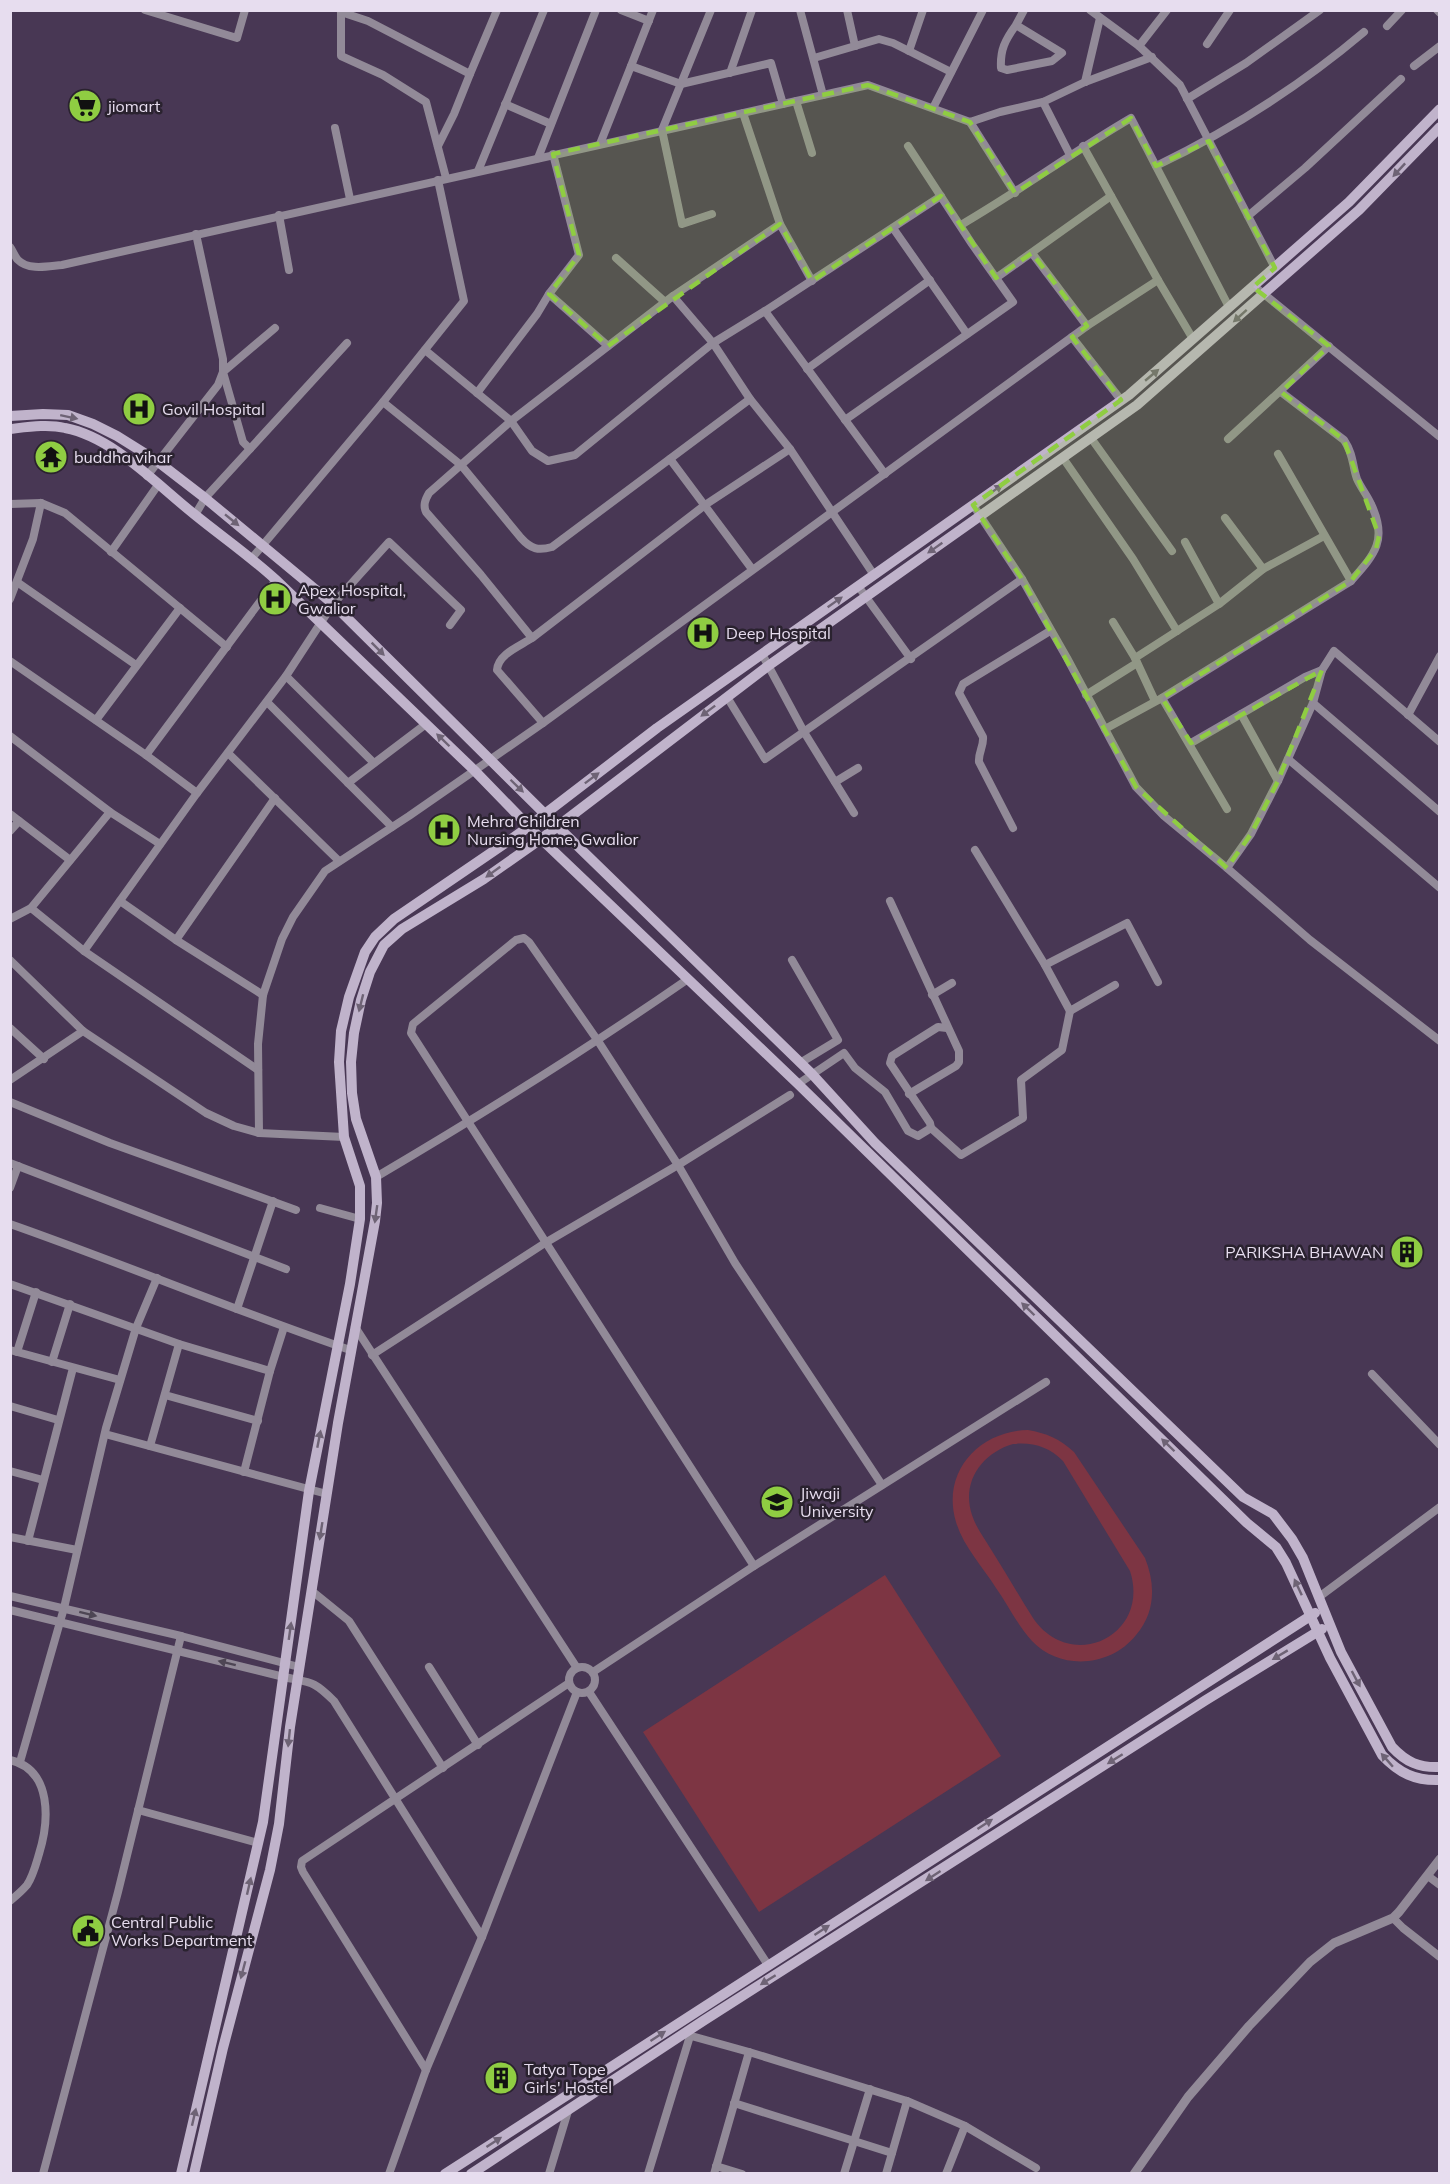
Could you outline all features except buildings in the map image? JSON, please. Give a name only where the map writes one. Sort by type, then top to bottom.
[{"type":"main road","points":[[181,2174],[258,1843],[286,1664],[309,1491],[350,1284],[360,1219],[360,1186],[344,1137],[339,1062],[341,1031],[358,968],[365,952],[375,937],[394,919],[528,826],[636,744],[1121,400],[1194,339],[1349,202],[1440,110]]},
{"type":"main road","points":[[194,2174],[279,1824],[299,1667],[354,1326],[375,1221],[376,1177],[356,1119],[351,1062],[354,1033],[370,972],[384,945],[402,928],[484,879],[541,838],[768,666],[1091,438],[1162,384],[1359,210],[1440,127]]},
{"type":"main road","points":[[10,416],[68,415],[117,436],[157,461],[205,498],[333,604],[812,1074],[875,1143],[1243,1497],[1273,1514],[1303,1558],[1341,1652],[1392,1748],[1415,1765],[1440,1767]]},
{"type":"main road","points":[[10,429],[42,426],[65,428],[88,435],[111,447],[252,558],[276,580],[474,770],[528,826],[798,1084],[1247,1523],[1276,1547],[1286,1563],[1330,1658],[1382,1755],[1395,1768],[1410,1777],[1440,1780]]},
{"type":"main road","points":[[636,744],[646,758]]},
{"type":"main road","points":[[358,968],[370,972]]},
{"type":"main road","points":[[350,1154],[365,1149]]},
{"type":"main road","points":[[445,2174],[911,1871],[1311,1615],[1321,1602]]},
{"type":"main road","points":[[471,2174],[1206,1700],[1330,1624]]},
{"type":"street","points":[[145,10],[237,38],[245,10]]},
{"type":"street","points":[[438,146],[454,114],[497,10]]},
{"type":"street","points":[[478,171],[544,10]]},
{"type":"street","points":[[537,158],[596,10]]},
{"type":"street","points":[[621,10],[649,21]]},
{"type":"street","points":[[600,144],[653,10]]},
{"type":"street","points":[[711,10],[662,130],[682,224],[712,214]]},
{"type":"street","points":[[730,73],[752,10]]},
{"type":"street","points":[[800,10],[823,95]]},
{"type":"street","points":[[847,10],[855,46]]},
{"type":"street","points":[[909,51],[923,10]]},
{"type":"street","points":[[933,108],[983,10]]},
{"type":"street","points":[[1016,25],[1062,53],[1052,61],[1007,70],[1001,68],[1000,53],[1005,40],[1024,10]]},
{"type":"street","points":[[1090,10],[1139,46],[1180,85],[1275,268]]},
{"type":"street","points":[[1139,46],[1167,10]]},
{"type":"street","points":[[1207,44],[1230,10]]},
{"type":"street","points":[[1187,99],[1246,63],[1320,10]]},
{"type":"street","points":[[1387,26],[1402,10]]},
{"type":"street","points":[[252,558],[464,301],[438,146],[426,102],[383,75],[340,56],[341,11],[368,21],[470,74]]},
{"type":"street","points":[[1085,82],[1100,18]]},
{"type":"street","points":[[1156,166],[1209,141],[1263,107],[1327,64],[1364,32]]},
{"type":"street","points":[[814,58],[879,39],[951,72]]},
{"type":"street","points":[[1414,66],[1440,46]]},
{"type":"street","points":[[970,122],[1043,102],[1085,82],[1152,57]]},
{"type":"street","points":[[631,66],[681,84],[771,63],[783,104]]},
{"type":"street","points":[[1248,216],[1305,168],[1401,79]]},
{"type":"street","points":[[10,247],[18,260],[33,267],[62,265],[868,85],[970,122],[1015,193]]},
{"type":"street","points":[[796,101],[812,153]]},
{"type":"street","points":[[1043,102],[1070,155]]},
{"type":"street","points":[[505,104],[551,124]]},
{"type":"street","points":[[743,113],[780,224],[812,281]]},
{"type":"street","points":[[961,225],[1015,193],[1083,146],[1131,118],[1229,307]]},
{"type":"street","points":[[335,128],[350,200]]},
{"type":"street","points":[[845,420],[1013,302],[908,146]]},
{"type":"street","points":[[1083,146],[1194,339]]},
{"type":"street","points":[[477,393],[579,255],[554,154]]},
{"type":"street","points":[[425,350],[511,421],[532,451],[548,461],[575,455],[713,343],[941,196]]},
{"type":"street","points":[[996,278],[1111,196]]},
{"type":"street","points":[[279,215],[289,270]]},
{"type":"street","points":[[532,638],[426,512],[425,500],[429,493],[511,421],[665,302],[780,224]]},
{"type":"street","points":[[893,228],[967,334]]},
{"type":"street","points":[[196,234],[223,358],[223,372],[243,442],[250,449]]},
{"type":"street","points":[[1032,253],[1087,326]]},
{"type":"street","points":[[616,258],[665,302]]},
{"type":"street","points":[[807,369],[930,280]]},
{"type":"street","points":[[259,1133],[258,1044],[263,995],[282,939],[293,917],[324,871],[543,723],[1072,336],[1158,280]]},
{"type":"street","points":[[1254,286],[1440,437]]},
{"type":"street","points":[[549,294],[608,346]]},
{"type":"street","points":[[673,296],[713,343],[750,399],[790,449],[874,575]]},
{"type":"street","points":[[765,311],[885,474]]},
{"type":"street","points":[[147,476],[218,385],[223,372],[275,328]]},
{"type":"street","points":[[1072,336],[1121,400]]},
{"type":"street","points":[[195,515],[205,498],[346,343]]},
{"type":"street","points":[[1228,440],[1329,346]]},
{"type":"street","points":[[1105,729],[1159,700],[1351,581],[1376,549],[1379,526],[1371,504],[1358,480],[1351,450],[1344,440],[1281,392]]},
{"type":"street","points":[[383,402],[461,465],[528,547],[540,551],[552,547],[750,399]]},
{"type":"street","points":[[1091,438],[1172,551]]},
{"type":"street","points":[[543,723],[497,670],[502,658],[532,638],[705,505],[790,449]]},
{"type":"street","points":[[1278,454],[1351,581]]},
{"type":"street","points":[[1063,458],[1133,559],[1177,631]]},
{"type":"street","points":[[670,459],[752,569]]},
{"type":"street","points":[[111,552],[158,485]]},
{"type":"street","points":[[10,599],[33,539],[41,503]]},
{"type":"street","points":[[10,504],[41,503],[64,513],[227,647]]},
{"type":"street","points":[[974,505],[1022,579],[1136,787],[1164,816],[1310,940],[1440,1041]]},
{"type":"street","points":[[1225,518],[1263,569]]},
{"type":"street","points":[[1086,695],[1218,604],[1263,569],[1324,536]]},
{"type":"street","points":[[84,951],[197,793],[286,676],[333,604],[389,542],[460,610],[450,625]]},
{"type":"street","points":[[1185,542],[1218,604]]},
{"type":"street","points":[[727,697],[765,759],[911,659],[1022,579]]},
{"type":"street","points":[[146,755],[276,580]]},
{"type":"street","points":[[18,582],[136,665]]},
{"type":"street","points":[[858,586],[911,659]]},
{"type":"street","points":[[96,720],[180,608]]},
{"type":"street","points":[[1113,622],[1159,700],[1191,743],[1227,809]]},
{"type":"street","points":[[1013,828],[979,762],[983,737],[959,693],[963,684],[1050,631]]},
{"type":"street","points":[[1227,868],[1251,834],[1278,781],[1313,703],[1322,670],[1334,651],[1440,742]]},
{"type":"street","points":[[762,654],[804,732],[854,813]]},
{"type":"street","points":[[1408,715],[1440,656]]},
{"type":"street","points":[[10,661],[197,793]]},
{"type":"street","points":[[1191,743],[1305,677],[1322,670]]},
{"type":"street","points":[[286,676],[374,764]]},
{"type":"street","points":[[267,702],[392,826]]},
{"type":"street","points":[[1313,703],[1440,812]]},
{"type":"street","points":[[1241,714],[1278,781]]},
{"type":"street","points":[[348,783],[426,724]]},
{"type":"street","points":[[10,736],[110,812],[160,844]]},
{"type":"street","points":[[228,753],[339,861]]},
{"type":"street","points":[[1288,759],[1440,888]]},
{"type":"street","points":[[835,782],[858,768]]},
{"type":"street","points":[[176,940],[275,798]]},
{"type":"street","points":[[10,919],[31,908],[110,812]]},
{"type":"street","points":[[10,814],[70,860]]},
{"type":"street","points":[[10,831],[19,820]]},
{"type":"street","points":[[947,1028],[938,1028],[892,1056],[890,1063],[930,1123],[931,1128],[961,1155],[1023,1118],[1022,1080],[1062,1050],[1070,1011],[1045,965],[975,850]]},
{"type":"street","points":[[120,901],[176,940],[263,995]]},
{"type":"street","points":[[890,902],[959,1051],[959,1062],[909,1094]]},
{"type":"street","points":[[31,908],[84,951],[258,1070]]},
{"type":"street","points":[[1045,965],[1127,923],[1158,982]]},
{"type":"street","points":[[754,1566],[413,1037],[410,1029],[413,1024],[516,940],[524,938],[529,942],[598,1041],[678,1165],[735,1263],[882,1485]]},
{"type":"street","points":[[10,960],[83,1031],[206,1113],[234,1126],[259,1133],[344,1137]]},
{"type":"street","points":[[792,960],[844,1053],[855,1068],[885,1092],[908,1131],[918,1136],[931,1128]]},
{"type":"street","points":[[376,1177],[468,1123],[598,1041],[688,979]]},
{"type":"street","points":[[932,995],[952,983]]},
{"type":"street","points":[[1070,1011],[1115,985]]},
{"type":"street","points":[[10,1028],[44,1059]]},
{"type":"street","points":[[10,1080],[83,1031]]},
{"type":"street","points":[[800,1063],[838,1040]]},
{"type":"street","points":[[798,1084],[844,1053]]},
{"type":"street","points":[[372,1355],[545,1243],[678,1165],[790,1095]]},
{"type":"street","points":[[10,1102],[110,1143],[296,1210]]},
{"type":"street","points":[[10,1188],[14,1164],[286,1269]]},
{"type":"street","points":[[237,1309],[273,1201]]},
{"type":"street","points":[[320,1208],[360,1219]]},
{"type":"street","points":[[10,1224],[350,1350]]},
{"type":"street","points":[[21,1762],[64,1608],[120,1380],[136,1328],[157,1278]]},
{"type":"street","points":[[10,1284],[179,1344],[270,1371]]},
{"type":"street","points":[[36,1293],[14,1351],[120,1380]]},
{"type":"street","points":[[52,1362],[70,1304]]},
{"type":"street","points":[[354,1326],[577,1668]]},
{"type":"street","points":[[244,1472],[284,1327]]},
{"type":"street","points":[[150,1446],[179,1344]]},
{"type":"street","points":[[28,1541],[73,1368]]},
{"type":"street","points":[[1372,1374],[1440,1445]]},
{"type":"street","points":[[593,1672],[754,1566],[1046,1383]]},
{"type":"street","points":[[165,1395],[258,1421]]},
{"type":"street","points":[[10,1406],[58,1420]]},
{"type":"street","points":[[105,1434],[309,1491],[327,1494]]},
{"type":"street","points":[[10,1471],[44,1480]]},
{"type":"street","points":[[1321,1602],[1440,1507]]},
{"type":"street","points":[[10,1537],[77,1550]]},
{"type":"street","points":[[312,1591],[349,1621],[443,1768]]},
{"type":"street","points":[[10,1596],[299,1667]]},
{"type":"street","points":[[10,1610],[311,1682],[323,1690],[334,1701],[482,1937]]},
{"type":"street","points":[[43,2174],[138,1810],[180,1636]]},
{"type":"street","points":[[429,1667],[478,1745]]},
{"type":"street","points":[[586,1667],[593,1672],[595,1685],[589,1692],[577,1692],[569,1683],[570,1674],[577,1668],[586,1667]]},
{"type":"street","points":[[426,2070],[301,1867],[302,1861],[569,1683]]},
{"type":"street","points":[[389,2174],[426,2070],[482,1937],[577,1692]]},
{"type":"street","points":[[589,1692],[768,1965]]},
{"type":"street","points":[[10,1760],[21,1762],[34,1776],[44,1792],[46,1816],[44,1836],[27,1884],[10,1901]]},
{"type":"street","points":[[138,1810],[258,1843]]},
{"type":"street","points":[[1134,2174],[1188,2097],[1310,1962],[1334,1943],[1393,1918],[1440,1859]]},
{"type":"street","points":[[1428,1876],[1440,1885]]},
{"type":"street","points":[[1393,1918],[1440,1957]]},
{"type":"street","points":[[648,2174],[687,2035],[907,2101],[965,2126],[1036,2169]]},
{"type":"street","points":[[742,2174],[715,2170],[749,2052]]},
{"type":"street","points":[[844,2174],[870,2090]]},
{"type":"street","points":[[886,2174],[907,2101]]},
{"type":"street","points":[[734,2103],[892,2153]]},
{"type":"street","points":[[549,2174],[568,2111]]},
{"type":"street","points":[[946,2174],[965,2126]]},
{"type":"highlighted area","points":[[868,85],[970,122],[1015,193],[1131,118],[1156,166],[1209,141],[1275,268],[1253,287],[1329,346],[1281,392],[1344,440],[1379,536],[1376,549],[1351,581],[1162,698],[1191,743],[1322,670],[1278,781],[1251,834],[1227,868],[1136,787],[1022,579],[973,505],[1121,400],[1072,337],[1087,326],[1032,253],[996,278],[941,196],[812,281],[780,224],[608,346],[549,294],[579,255],[553,154]]},
{"type":"shaded area","points":[[1028,1430],[1041,1433],[1069,1447],[1145,1558],[1152,1588],[1147,1617],[1126,1646],[1113,1654],[1099,1659],[1071,1661],[1043,1651],[1022,1629],[959,1531],[953,1504],[954,1487],[959,1471],[980,1446],[1010,1432]],"holes":[[[1013,1444],[1046,1449],[1063,1461],[1130,1571],[1133,1594],[1129,1613],[1119,1629],[1104,1640],[1086,1645],[1067,1643],[1049,1635],[1033,1618],[974,1520],[969,1503],[969,1491],[977,1470],[992,1454]]]},
{"type":"shaded area","points":[[885,1575],[1001,1756],[759,1912],[643,1732]]},
{"type":"place","name":"jiomart","points":[[85,106]]},
{"type":"place","name":"Govil Hospital","points":[[139,409]]},
{"type":"place","name":"buddha vihar","points":[[51,457]]},
{"type":"place","name":"Apex Hospital, Gwalior","points":[[275,599]]},
{"type":"place","name":"Deep Hospital","points":[[703,633]]},
{"type":"place","name":"Mehra Children Nursing Home, Gwalior","points":[[444,830]]},
{"type":"place","name":"PARIKSHA BHAWAN","points":[[1407,1252]]},
{"type":"place","name":"Jiwaji University","points":[[777,1502]]},
{"type":"place","name":"Central Public Works Department","points":[[88,1931]]},
{"type":"place","name":"Tatya Tope Girls' Hostel","points":[[501,2078]]}]
